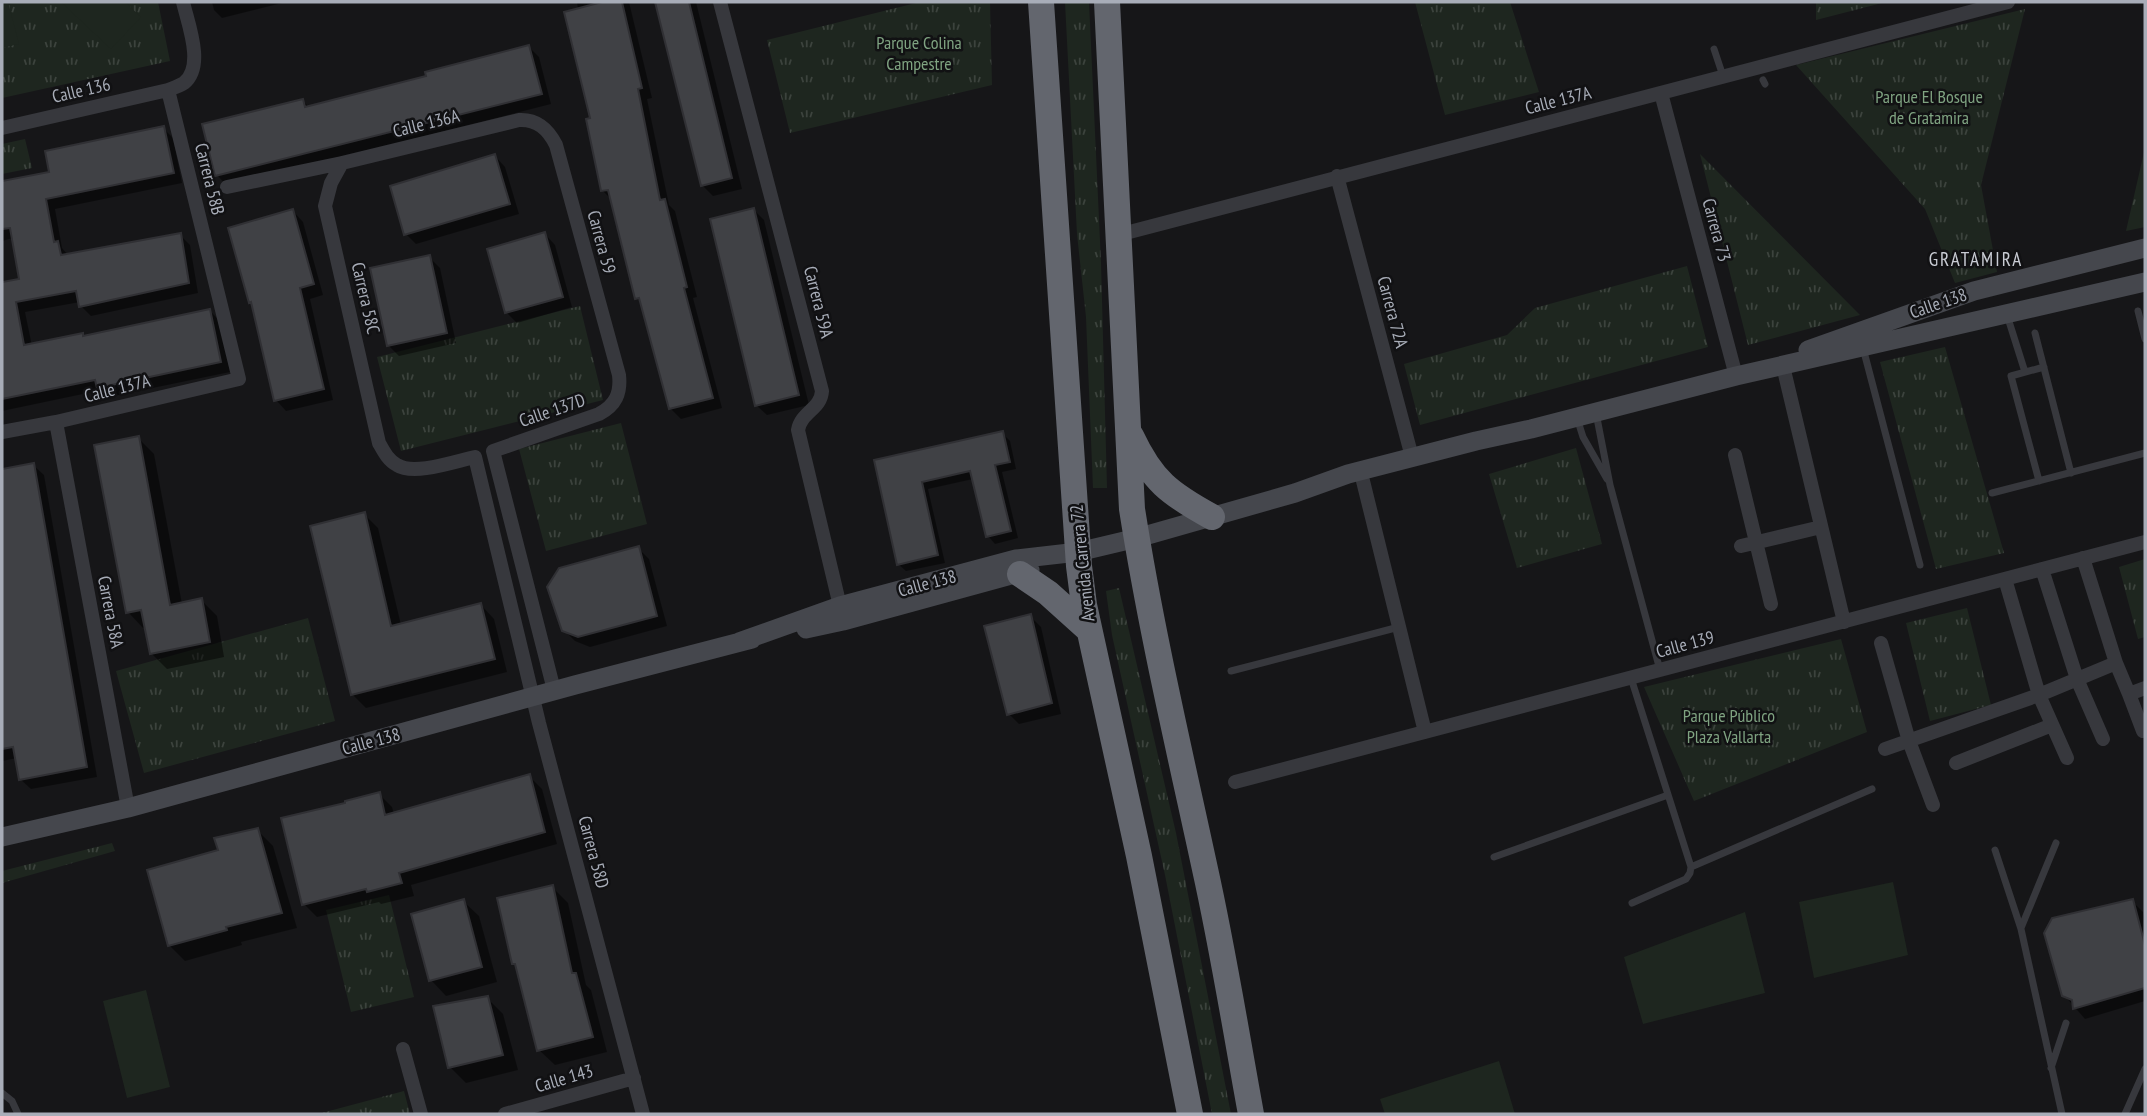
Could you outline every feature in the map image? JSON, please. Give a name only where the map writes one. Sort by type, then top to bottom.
[{"type":"highway","name":"Avenida Carrera 72","points":[[1041,2],[1078,552],[1088,629],[1139,856],[1190,1114]]},
{"type":"highway","points":[[1107,2],[1130,496],[1159,661],[1217,928],[1251,1114]]},
{"type":"highway","points":[[1127,427],[1145,464],[1157,479],[1171,493],[1212,517]]},
{"type":"highway","points":[[1020,574],[1048,593],[1088,629]]},
{"type":"main road","name":"Calle 138","points":[[1737,376],[1974,291],[2145,248]]},
{"type":"main road","points":[[2084,262],[2095,276],[2092,295]]},
{"type":"main road","name":"Calle 138","points":[[739,642],[840,606],[1016,559],[1078,552],[1137,538],[1412,457],[1737,376],[2145,282]]},
{"type":"main road","name":"Calle 138","points":[[1295,493],[1363,481],[1480,449],[1531,429]]},
{"type":"main road","name":"Calle 138","points":[[2,837],[128,808],[554,690],[739,642],[843,621],[1020,574],[1078,552]]},
{"type":"street","points":[[168,90],[182,84],[189,77],[195,58],[183,2]]},
{"type":"street","name":"Carrera 59A","points":[[720,2],[822,391],[818,405],[803,418],[798,430],[840,606]]},
{"type":"street","name":"Calle 137A","points":[[1118,235],[2008,2]]},
{"type":"street","name":"Calle 136","points":[[2,128],[168,90]]},
{"type":"street","name":"Carrera 58B","points":[[168,90],[240,377]]},
{"type":"street","name":"Carrera 73","points":[[1661,93],[1737,376]]},
{"type":"street","name":"Calle 136A","points":[[227,187],[342,163],[519,120]]},
{"type":"street","name":"Carrera 59","points":[[519,120],[529,120],[537,124],[551,136],[556,145],[619,375],[618,396]]},
{"type":"street","name":"Carrera 58C","points":[[342,163],[331,183],[325,206],[379,443],[386,456],[406,469],[475,457]]},
{"type":"street","name":"Carrera 72A","points":[[1337,176],[1412,457]]},
{"type":"street","points":[[1783,366],[1844,622]]},
{"type":"street","name":"Calle 137A","points":[[2,432],[237,381],[240,377]]},
{"type":"street","name":"Calle 137D","points":[[530,594],[493,451],[600,414],[608,409],[618,396]]},
{"type":"street","name":"Carrera 58A","points":[[56,422],[128,808]]},
{"type":"street","points":[[1735,455],[1771,604]]},
{"type":"street","name":"Carrera 58D","points":[[475,457],[539,723],[643,1114]]},
{"type":"street","points":[[1363,481],[1425,732]]},
{"type":"street","points":[[1741,547],[1821,527]]},
{"type":"street","name":"Calle 139","points":[[1235,782],[2145,542]]},
{"type":"street","points":[[2083,558],[2116,663],[2143,732]]},
{"type":"street","points":[[2042,569],[2077,679],[2104,739]]},
{"type":"street","points":[[2005,579],[2039,695],[2067,758]]},
{"type":"street","points":[[510,599],[530,594],[554,690]]},
{"type":"street","points":[[1881,643],[1909,741],[1933,805]]},
{"type":"street","points":[[1885,749],[2039,695],[2116,663]]},
{"type":"street","points":[[2129,694],[2145,688]]},
{"type":"street","points":[[1955,762],[2052,725]]},
{"type":"street","points":[[403,1049],[421,1114]]},
{"type":"street","name":"Calle 143","points":[[505,1114],[634,1078]]},
{"type":"lane","points":[[1714,49],[1723,76]]},
{"type":"lane","points":[[2138,311],[2145,339]]},
{"type":"lane","points":[[2007,314],[2025,372]]},
{"type":"lane","points":[[2035,333],[2071,473]]},
{"type":"lane","points":[[1862,348],[1920,565]]},
{"type":"lane","points":[[2039,481],[2011,376],[2044,367]]},
{"type":"lane","points":[[1586,415],[1610,485],[1660,671]]},
{"type":"lane","points":[[1586,415],[1583,437],[1610,485]]},
{"type":"lane","points":[[1992,493],[2145,453]]},
{"type":"lane","points":[[1231,671],[1399,627]]},
{"type":"lane","points":[[1631,678],[1691,867],[1686,879],[1632,903]]},
{"type":"lane","points":[[1691,867],[1872,789]]},
{"type":"lane","points":[[1494,857],[1668,795]]},
{"type":"lane","points":[[2021,929],[2056,843]]},
{"type":"lane","points":[[1995,850],[2021,929],[2062,1114]]},
{"type":"lane","points":[[2050,1069],[2066,1023]]},
{"type":"lane","points":[[2125,1114],[2144,1073]]},
{"type":"lane","points":[[2,1093],[12,1101],[18,1114]]},
{"type":"green space","points":[[2,2],[158,2],[170,61],[2,98]]},
{"type":"green space","points":[[2,2],[8,2],[19,44],[2,48]]},
{"type":"green space","points":[[63,2],[125,2],[141,17],[111,49]]},
{"type":"green space","name":"Parque Colina Campestre","points":[[920,2],[990,2],[992,85],[790,133],[767,40]]},
{"type":"green space","points":[[1065,2],[1089,2],[1101,263],[1107,488],[1093,488],[1086,317],[1077,234]]},
{"type":"green space","points":[[1415,2],[1510,2],[1539,92],[1445,115]]},
{"type":"green space","points":[[1816,2],[1886,2],[1816,20]]},
{"type":"green space","name":"Parque El Bosque de Gratamira","points":[[2025,9],[1981,185],[1997,272],[1955,283],[1925,209],[1796,65]]},
{"type":"green space","points":[[25,139],[32,168],[2,174],[2,144]]},
{"type":"green space","points":[[2145,148],[2145,227],[2126,231]]},
{"type":"green space","points":[[1700,154],[1860,315],[1748,345]]},
{"type":"green space","points":[[1687,266],[1708,347],[1420,425],[1404,364],[1507,335],[1535,308]]},
{"type":"green space","points":[[580,306],[603,400],[401,451],[377,357]]},
{"type":"green space","points":[[1945,347],[2004,553],[1936,569],[1880,362]]},
{"type":"green space","points":[[621,423],[647,524],[546,551],[519,449]]},
{"type":"green space","points":[[1576,448],[1602,544],[1517,568],[1489,474]]},
{"type":"green space","points":[[2145,559],[2145,637],[2138,639],[2119,567]]},
{"type":"green space","points":[[1119,588],[1176,833],[1231,1114],[1212,1114],[1165,875],[1112,635],[1106,591]]},
{"type":"green space","points":[[1967,608],[1991,705],[1930,721],[1906,623]]},
{"type":"green space","points":[[308,618],[335,721],[144,773],[116,671]]},
{"type":"green space","name":"Parque Público Plaza Vallarta","points":[[1841,639],[1867,732],[1694,801],[1644,687]]},
{"type":"green space","points":[[112,843],[115,851],[2,883],[2,871]]},
{"type":"green space","points":[[1893,882],[1908,955],[1814,978],[1799,902]]},
{"type":"green space","points":[[389,895],[414,997],[351,1012],[326,910]]},
{"type":"green space","points":[[1745,912],[1765,993],[1643,1024],[1624,957]]},
{"type":"green space","points":[[146,990],[170,1087],[127,1098],[103,1001]]},
{"type":"green space","points":[[1499,1061],[1515,1114],[1385,1114],[1380,1099]]},
{"type":"green space","points":[[404,1091],[410,1114],[318,1114]]},
{"type":"building","points":[[602,2],[622,2],[642,88],[638,89],[660,200],[665,199],[687,287],[684,288],[713,398],[669,409],[639,298],[635,299],[608,190],[601,191],[586,119],[590,118],[564,12]]},
{"type":"building","points":[[655,2],[689,2],[732,178],[701,186]]},
{"type":"building","points":[[529,45],[542,94],[215,176],[202,124],[303,99],[305,107],[426,76],[425,72]]},
{"type":"building","points":[[164,126],[174,173],[46,199],[54,242],[58,241],[61,255],[181,233],[189,283],[79,307],[76,291],[16,302],[24,345],[83,333],[83,336],[210,309],[221,362],[97,388],[95,380],[2,399],[2,282],[19,279],[10,228],[2,229],[2,181],[49,172],[45,151]]},
{"type":"building","points":[[495,154],[510,204],[404,235],[390,186]]},
{"type":"building","points":[[754,208],[799,395],[755,406],[710,219]]},
{"type":"building","points":[[293,209],[314,284],[300,288],[324,389],[274,401],[251,302],[249,303],[228,228]]},
{"type":"building","points":[[545,232],[563,297],[505,313],[487,249]]},
{"type":"building","points":[[430,255],[447,333],[387,346],[370,268]]},
{"type":"building","points":[[1003,431],[1010,462],[995,465],[1011,531],[986,537],[970,471],[922,482],[938,555],[897,565],[874,460]]},
{"type":"building","points":[[139,436],[170,605],[202,598],[210,642],[150,654],[141,610],[126,613],[94,445]]},
{"type":"building","points":[[34,463],[87,767],[19,780],[13,747],[2,749],[2,469]]},
{"type":"building","points":[[365,512],[391,626],[481,603],[495,659],[351,695],[310,526]]},
{"type":"building","points":[[639,546],[657,616],[578,637],[562,631],[547,587],[559,568]]},
{"type":"building","points":[[1031,614],[1052,703],[1007,715],[984,626]]},
{"type":"building","points":[[530,774],[545,832],[399,873],[402,883],[302,905],[281,818],[380,792],[385,815]]},
{"type":"building","points":[[258,828],[282,913],[226,927],[227,930],[168,946],[147,870],[218,850],[214,838]]},
{"type":"building","points":[[553,885],[572,973],[576,973],[593,1037],[537,1051],[515,964],[512,964],[497,898]]},
{"type":"building","points":[[464,899],[482,967],[429,981],[411,914]]},
{"type":"building","points":[[2133,899],[2145,945],[2145,988],[2073,1009],[2072,1000],[2062,996],[2044,933],[2052,918]]},
{"type":"building","points":[[488,996],[503,1055],[448,1068],[433,1006]]},
{"type":"district","name":"GRATAMIRA","points":[[1976,259]]}]
